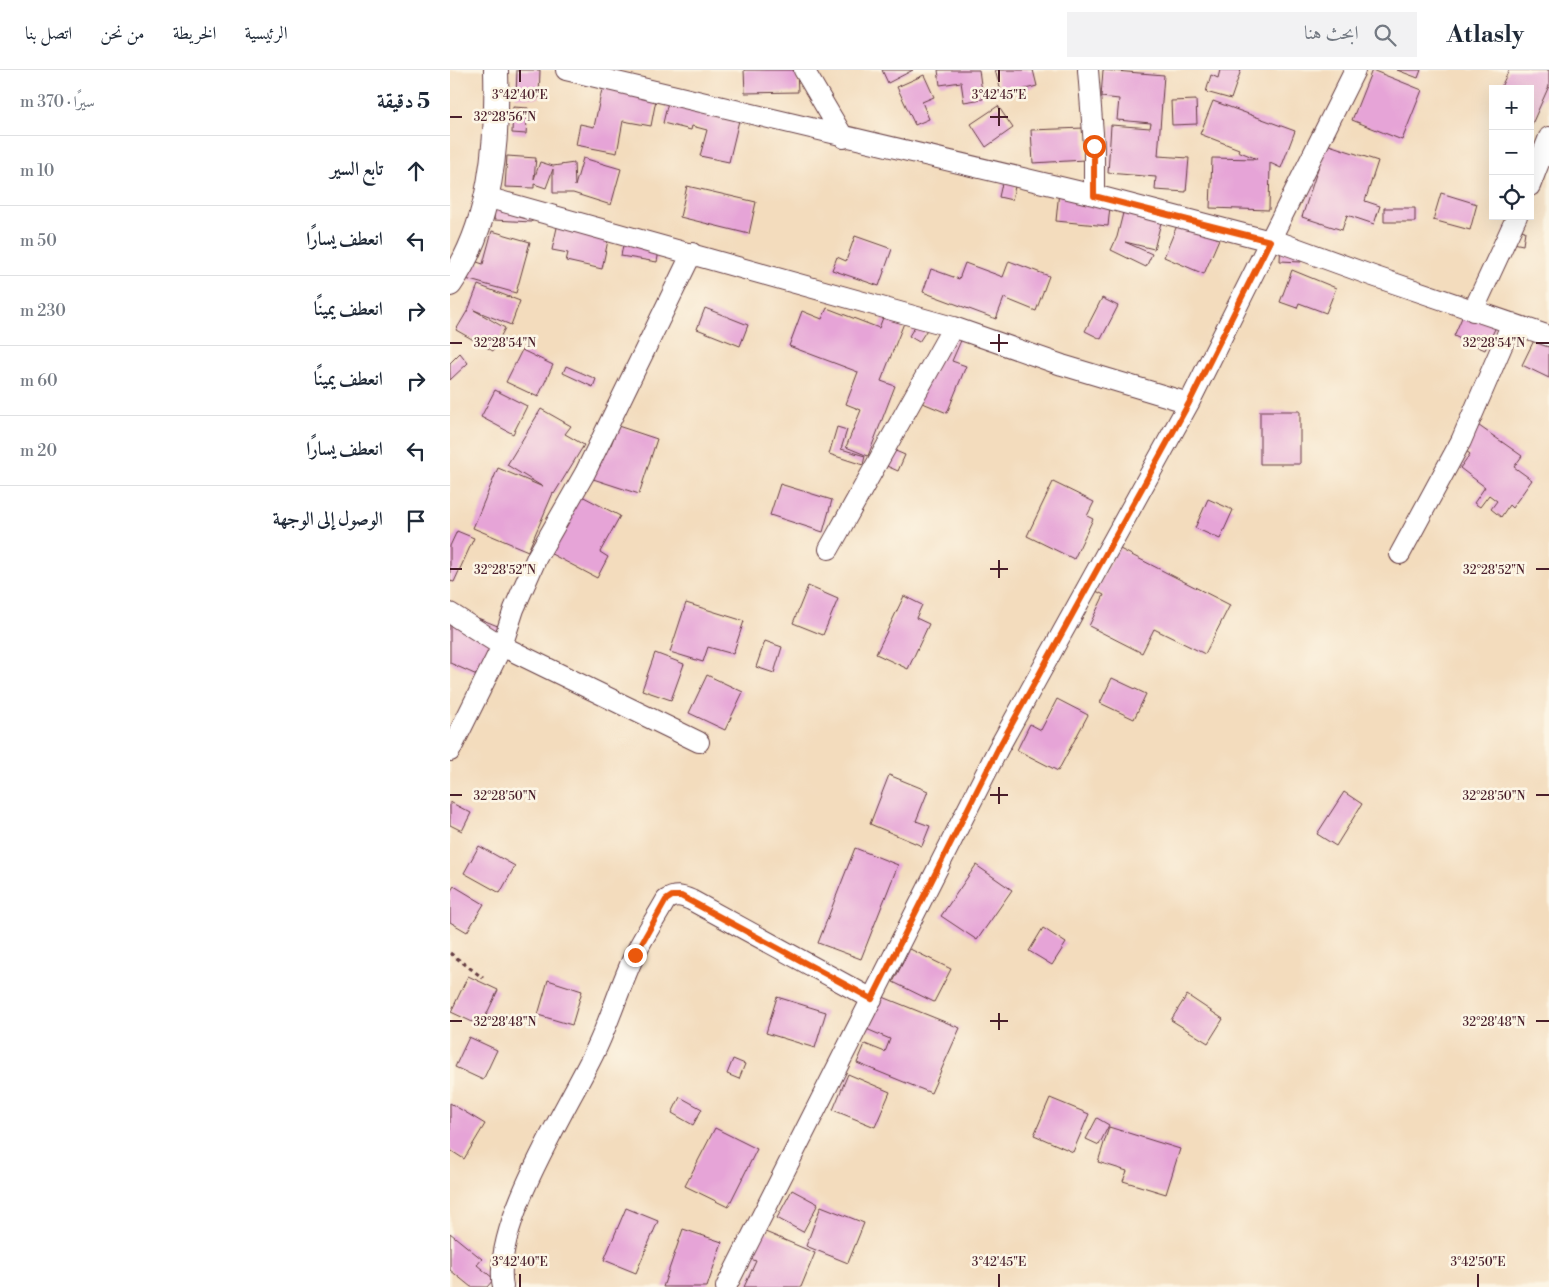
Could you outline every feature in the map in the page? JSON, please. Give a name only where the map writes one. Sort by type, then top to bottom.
[{"type":"street","points":[[450,284],[472,239],[486,197],[495,145],[497,115],[496,70]]},
{"type":"street","points":[[566,70],[1270,240],[1549,336]]},
{"type":"street","points":[[804,70],[844,138]]},
{"type":"street","points":[[1088,70],[1094,146],[1094,196]]},
{"type":"street","points":[[726,1287],[998,749],[1189,403],[1355,70]]},
{"type":"street","points":[[1534,176],[1549,137]]},
{"type":"street","points":[[486,197],[953,327],[1062,365],[1189,403]]},
{"type":"street","points":[[1473,311],[1515,220]]},
{"type":"street","points":[[450,751],[502,646],[514,610],[538,557],[585,473],[692,253]]},
{"type":"street","points":[[1400,554],[1460,441],[1512,323]]},
{"type":"street","points":[[829,549],[953,327]]},
{"type":"street","points":[[450,613],[502,646],[699,742]]},
{"type":"street","points":[[503,1287],[503,1253],[510,1227],[556,1123],[597,1047],[635,955],[666,900],[672,896],[681,896],[691,900],[872,999]]},
{"type":"path","points":[[450,953],[483,978]]},
{"type":"building","points":[[517,70],[540,70],[539,98],[516,97]]},
{"type":"building","points":[[744,70],[797,70],[798,92],[745,93]]},
{"type":"building","points":[[882,70],[913,70],[888,83]]},
{"type":"building","points":[[938,70],[979,70],[983,99],[964,102],[961,82],[940,85]]},
{"type":"building","points":[[995,70],[1033,70],[1037,86],[1002,95]]},
{"type":"building","points":[[1103,70],[1164,75],[1158,156],[1189,158],[1186,192],[1155,190],[1156,177],[1108,173],[1111,125],[1150,128],[1151,123],[1117,120],[1119,99],[1101,97]]},
{"type":"building","points":[[1220,70],[1241,70],[1231,99],[1206,92],[1211,75],[1218,78]]},
{"type":"building","points":[[1372,70],[1422,90],[1402,140],[1352,120]]},
{"type":"building","points":[[1397,70],[1421,70],[1418,78]]},
{"type":"building","points":[[1509,70],[1549,70],[1549,86],[1534,120],[1534,85],[1502,85]]},
{"type":"building","points":[[605,75],[659,84],[651,126],[623,121],[617,153],[576,145],[580,124],[594,127]]},
{"type":"building","points":[[924,75],[934,97],[922,102],[929,119],[915,125],[897,87]]},
{"type":"building","points":[[1196,100],[1197,124],[1172,125],[1171,101]]},
{"type":"building","points":[[1213,101],[1295,131],[1281,168],[1270,163],[1269,210],[1210,208],[1212,158],[1257,159],[1238,151],[1239,149],[1200,134]]},
{"type":"building","points":[[668,102],[742,108],[729,162],[700,156],[707,130],[692,126],[691,130],[663,123]]},
{"type":"building","points":[[998,106],[1013,128],[986,147],[971,124]]},
{"type":"building","points":[[513,107],[528,108],[526,134],[512,133]]},
{"type":"building","points":[[1084,128],[1085,160],[1033,163],[1031,130]]},
{"type":"building","points":[[1326,144],[1378,161],[1365,201],[1380,206],[1374,224],[1347,215],[1342,230],[1302,217]]},
{"type":"building","points":[[507,156],[536,158],[534,179],[540,162],[553,166],[574,163],[575,186],[583,158],[621,169],[611,205],[573,193],[553,193],[553,169],[546,188],[534,184],[534,188],[505,187]]},
{"type":"building","points":[[1003,179],[1016,182],[1012,200],[999,197]]},
{"type":"building","points":[[687,186],[756,202],[749,234],[680,217]]},
{"type":"building","points":[[1059,191],[1111,197],[1108,226],[1056,221]]},
{"type":"building","points":[[1441,193],[1477,204],[1470,230],[1433,220]]},
{"type":"building","points":[[1126,201],[1162,219],[1154,249],[1125,242],[1152,254],[1146,267],[1111,250],[1117,237]]},
{"type":"building","points":[[495,206],[532,208],[532,222],[494,220]]},
{"type":"building","points":[[1384,208],[1415,208],[1415,222],[1384,222]]},
{"type":"building","points":[[560,214],[611,226],[602,269],[566,261],[568,253],[552,250]]},
{"type":"building","points":[[1178,223],[1219,239],[1204,274],[1164,257]]},
{"type":"building","points":[[1505,227],[1525,231],[1523,245],[1503,241]]},
{"type":"building","points":[[492,231],[530,242],[516,293],[466,279],[471,260],[483,264]]},
{"type":"building","points":[[625,234],[661,240],[657,262],[621,256]]},
{"type":"building","points":[[855,236],[892,249],[879,286],[832,270],[837,257],[846,261]]},
{"type":"building","points":[[1281,241],[1302,241],[1301,262],[1280,261]]},
{"type":"building","points":[[1009,261],[1049,276],[1036,311],[1004,298],[996,319],[923,292],[931,269],[959,279],[965,263],[1003,277]]},
{"type":"building","points":[[1292,270],[1336,288],[1326,313],[1299,303],[1297,308],[1280,302]]},
{"type":"building","points":[[478,285],[520,301],[511,325],[474,310],[505,328],[493,351],[456,330],[469,308]]},
{"type":"building","points":[[1102,298],[1118,306],[1101,339],[1085,331]]},
{"type":"building","points":[[1470,299],[1502,314],[1485,350],[1454,336]]},
{"type":"building","points":[[705,308],[748,325],[740,346],[697,329]]},
{"type":"building","points":[[827,308],[879,328],[884,315],[904,323],[881,381],[895,386],[868,456],[846,447],[861,410],[846,404],[858,372],[789,346],[802,311],[822,319]]},
{"type":"building","points":[[920,318],[930,325],[919,342],[909,336]]},
{"type":"building","points":[[945,320],[966,329],[952,361],[966,366],[947,413],[913,399]]},
{"type":"building","points":[[1541,326],[1549,330],[1549,378],[1522,365]]},
{"type":"building","points":[[522,350],[553,365],[538,397],[506,382]]},
{"type":"building","points":[[460,353],[468,363],[450,380],[450,363]]},
{"type":"building","points":[[566,366],[596,379],[593,387],[563,373]]},
{"type":"building","points":[[495,390],[527,406],[513,434],[481,417]]},
{"type":"building","points":[[541,409],[571,426],[565,434],[584,445],[553,493],[528,551],[473,528],[498,468],[543,487],[507,465]]},
{"type":"building","points":[[1260,411],[1300,411],[1300,464],[1260,464]]},
{"type":"building","points":[[1472,421],[1522,456],[1514,467],[1532,480],[1512,508],[1509,505],[1501,517],[1491,509],[1497,501],[1489,495],[1480,507],[1474,503],[1485,487],[1460,468],[1470,454],[1456,443]]},
{"type":"building","points":[[618,426],[657,439],[639,494],[584,476],[596,440],[611,445]]},
{"type":"building","points":[[837,427],[847,430],[841,449],[865,456],[863,465],[829,454]]},
{"type":"building","points":[[879,444],[905,455],[898,471],[873,460]]},
{"type":"building","points":[[1053,482],[1094,502],[1087,516],[1093,519],[1074,559],[1027,536]]},
{"type":"building","points":[[780,484],[832,500],[823,532],[770,515]]},
{"type":"building","points":[[580,495],[620,516],[600,552],[608,557],[597,578],[540,548]]},
{"type":"building","points":[[1208,499],[1233,510],[1220,539],[1195,528]]},
{"type":"building","points":[[457,531],[474,538],[454,582],[450,581],[450,546]]},
{"type":"building","points":[[1118,548],[1230,605],[1205,654],[1154,629],[1142,653],[1089,626],[1104,595],[1096,591]]},
{"type":"building","points":[[808,586],[838,599],[823,635],[793,623]]},
{"type":"building","points":[[904,596],[922,605],[916,618],[929,624],[908,669],[876,654]]},
{"type":"building","points":[[686,603],[744,621],[733,654],[708,647],[703,662],[670,652]]},
{"type":"building","points":[[450,612],[468,614],[510,631],[488,680],[450,663]]},
{"type":"building","points":[[765,641],[782,647],[774,673],[756,667]]},
{"type":"building","points":[[655,653],[684,664],[671,700],[642,690]]},
{"type":"building","points":[[707,675],[743,692],[725,730],[689,713]]},
{"type":"building","points":[[1112,678],[1146,694],[1134,719],[1100,703]]},
{"type":"building","points":[[1057,699],[1088,715],[1058,771],[1017,750],[1030,724],[1041,730]]},
{"type":"building","points":[[889,775],[928,791],[916,821],[930,826],[922,846],[870,824]]},
{"type":"building","points":[[1344,792],[1362,804],[1336,846],[1317,834]]},
{"type":"building","points":[[450,802],[471,813],[462,831],[450,825]]},
{"type":"building","points":[[479,846],[515,866],[500,893],[464,873]]},
{"type":"building","points":[[855,848],[898,865],[861,959],[818,943]]},
{"type":"building","points":[[976,865],[1012,890],[977,940],[941,916]]},
{"type":"building","points":[[454,886],[484,904],[467,932],[450,922],[450,892]]},
{"type":"building","points":[[1043,928],[1066,943],[1052,965],[1029,951]]},
{"type":"building","points":[[910,949],[951,969],[934,1002],[893,982]]},
{"type":"building","points":[[468,976],[498,990],[481,1026],[451,1012]]},
{"type":"building","points":[[548,980],[582,991],[572,1025],[538,1015]]},
{"type":"building","points":[[878,995],[960,1028],[931,1093],[857,1063],[865,1044],[885,1052],[890,1039],[864,1028]]},
{"type":"building","points":[[1187,995],[1223,1019],[1208,1043],[1171,1020]]},
{"type":"building","points":[[777,997],[826,1012],[815,1048],[766,1033]]},
{"type":"building","points":[[469,1037],[497,1050],[483,1080],[455,1067]]},
{"type":"building","points":[[733,1059],[745,1064],[739,1079],[727,1074]]},
{"type":"building","points":[[848,1074],[890,1092],[875,1127],[833,1110]]},
{"type":"building","points":[[680,1097],[702,1109],[693,1125],[672,1113]]},
{"type":"building","points":[[1050,1098],[1089,1114],[1073,1152],[1034,1135]]},
{"type":"building","points":[[450,1103],[485,1124],[464,1159],[450,1150]]},
{"type":"building","points":[[1097,1118],[1109,1125],[1099,1145],[1086,1139]]},
{"type":"building","points":[[1109,1127],[1180,1149],[1166,1194],[1123,1181],[1127,1171],[1098,1162]]},
{"type":"building","points":[[715,1128],[757,1149],[728,1207],[685,1186]]},
{"type":"building","points":[[792,1190],[818,1204],[803,1232],[777,1218]]},
{"type":"building","points":[[821,1206],[864,1223],[848,1263],[806,1246]]},
{"type":"building","points":[[626,1208],[658,1221],[636,1273],[604,1260]]},
{"type":"building","points":[[683,1229],[722,1242],[707,1287],[663,1287]]},
{"type":"building","points":[[763,1231],[815,1253],[801,1287],[744,1287],[756,1261],[751,1259]]},
{"type":"building","points":[[450,1233],[482,1259],[477,1265],[494,1279],[487,1287],[471,1287],[450,1270]]},
{"type":"route","points":[[635,955],[666,900],[672,896],[681,896],[872,999],[998,749],[1189,403],[1270,241],[1094,196],[1094,146]]}]
